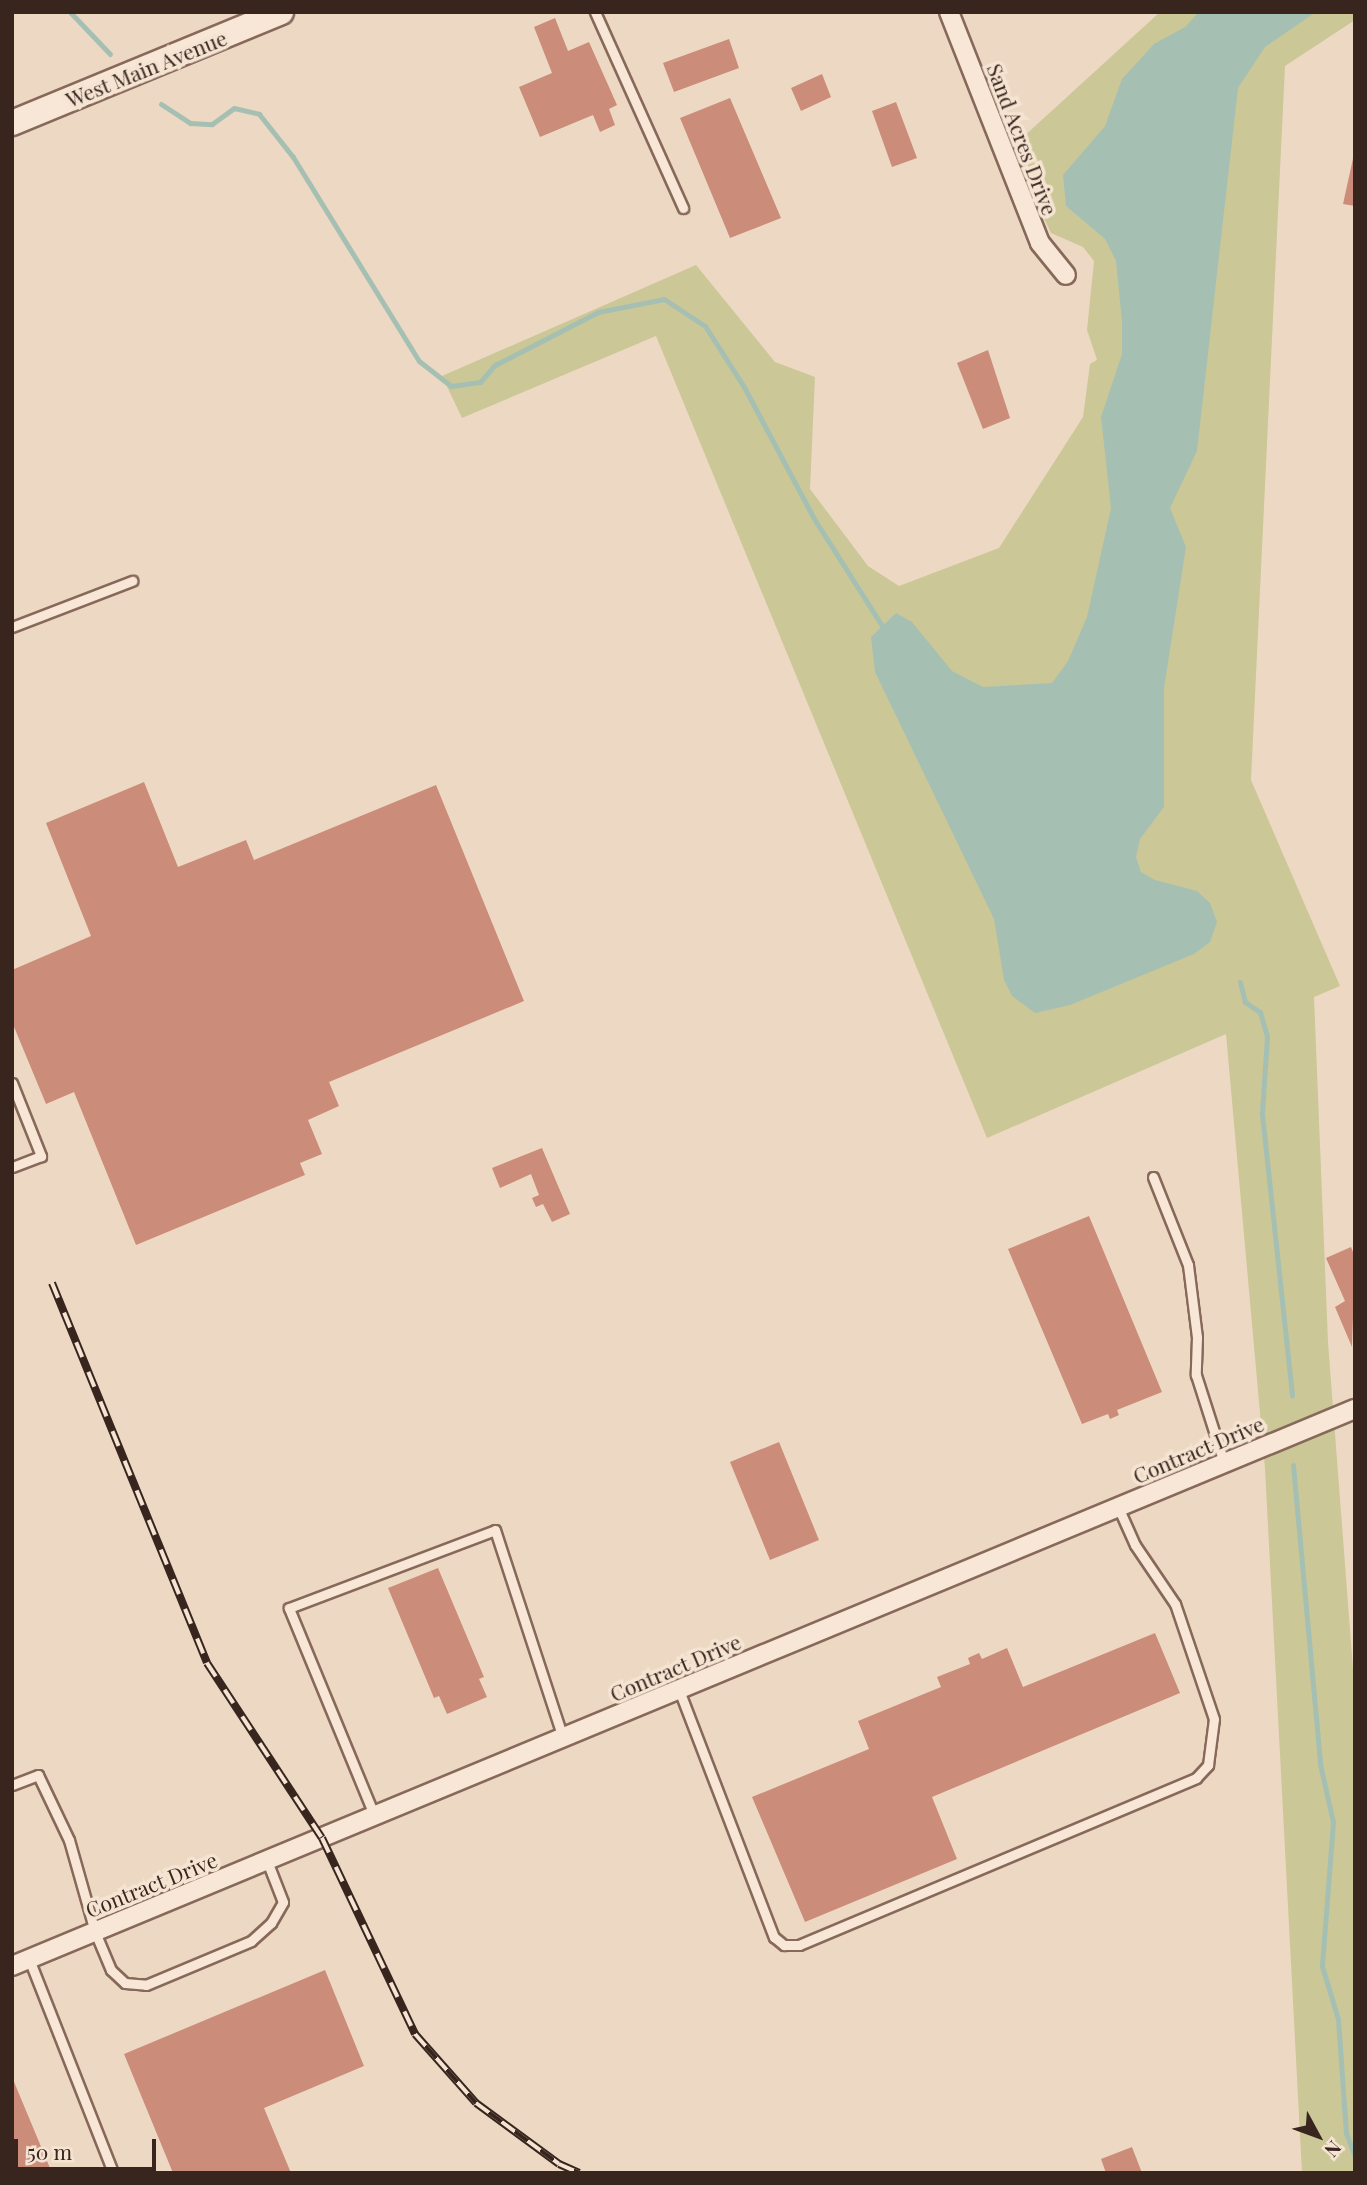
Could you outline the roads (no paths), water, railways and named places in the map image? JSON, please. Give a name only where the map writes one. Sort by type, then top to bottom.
[{"type":"main road","name":"West Main Avenue","points":[[12,123],[281,12]]},
{"type":"street","name":"Sand Acres Drive","points":[[949,12],[1040,243],[1066,275]]},
{"type":"street","name":"Contract Drive","points":[[20,1962],[1355,1409]]},
{"type":"lane","points":[[595,12],[682,208]]},
{"type":"lane","points":[[12,627],[132,581]]},
{"type":"lane","points":[[12,1083],[41,1156],[12,1167]]},
{"type":"lane","points":[[1153,1177],[1188,1265],[1197,1338],[1196,1375],[1224,1463]]},
{"type":"lane","points":[[679,1690],[774,1937],[784,1945],[799,1945],[1196,1778],[1208,1765],[1214,1719],[1175,1604],[1135,1545],[1118,1507]]},
{"type":"lane","points":[[375,1816],[289,1608],[495,1530],[564,1738]]},
{"type":"lane","points":[[12,1785],[38,1775],[69,1839],[95,1932],[111,1970],[125,1983],[146,1985],[251,1941],[271,1923],[283,1902],[267,1861]]},
{"type":"lane","points":[[20,1962],[113,2172]]},
{"type":"waterway","points":[[70,12],[110,54]]},
{"type":"waterway","points":[[161,104],[190,123],[212,124],[234,108],[259,114],[293,157],[419,361],[451,386],[480,382],[495,365],[598,312],[664,299],[705,326],[744,387],[813,517],[884,629]]},
{"type":"waterway","points":[[1240,982],[1245,1002],[1260,1012],[1267,1036],[1262,1114],[1292,1395]]},
{"type":"waterway","points":[[1293,1465],[1320,1764],[1333,1822],[1322,1966],[1338,2019],[1346,2133],[1355,2157]]},
{"type":"railway","points":[[52,1283],[207,1663],[322,1838],[415,2034],[476,2103],[559,2164],[579,2173]]}]
